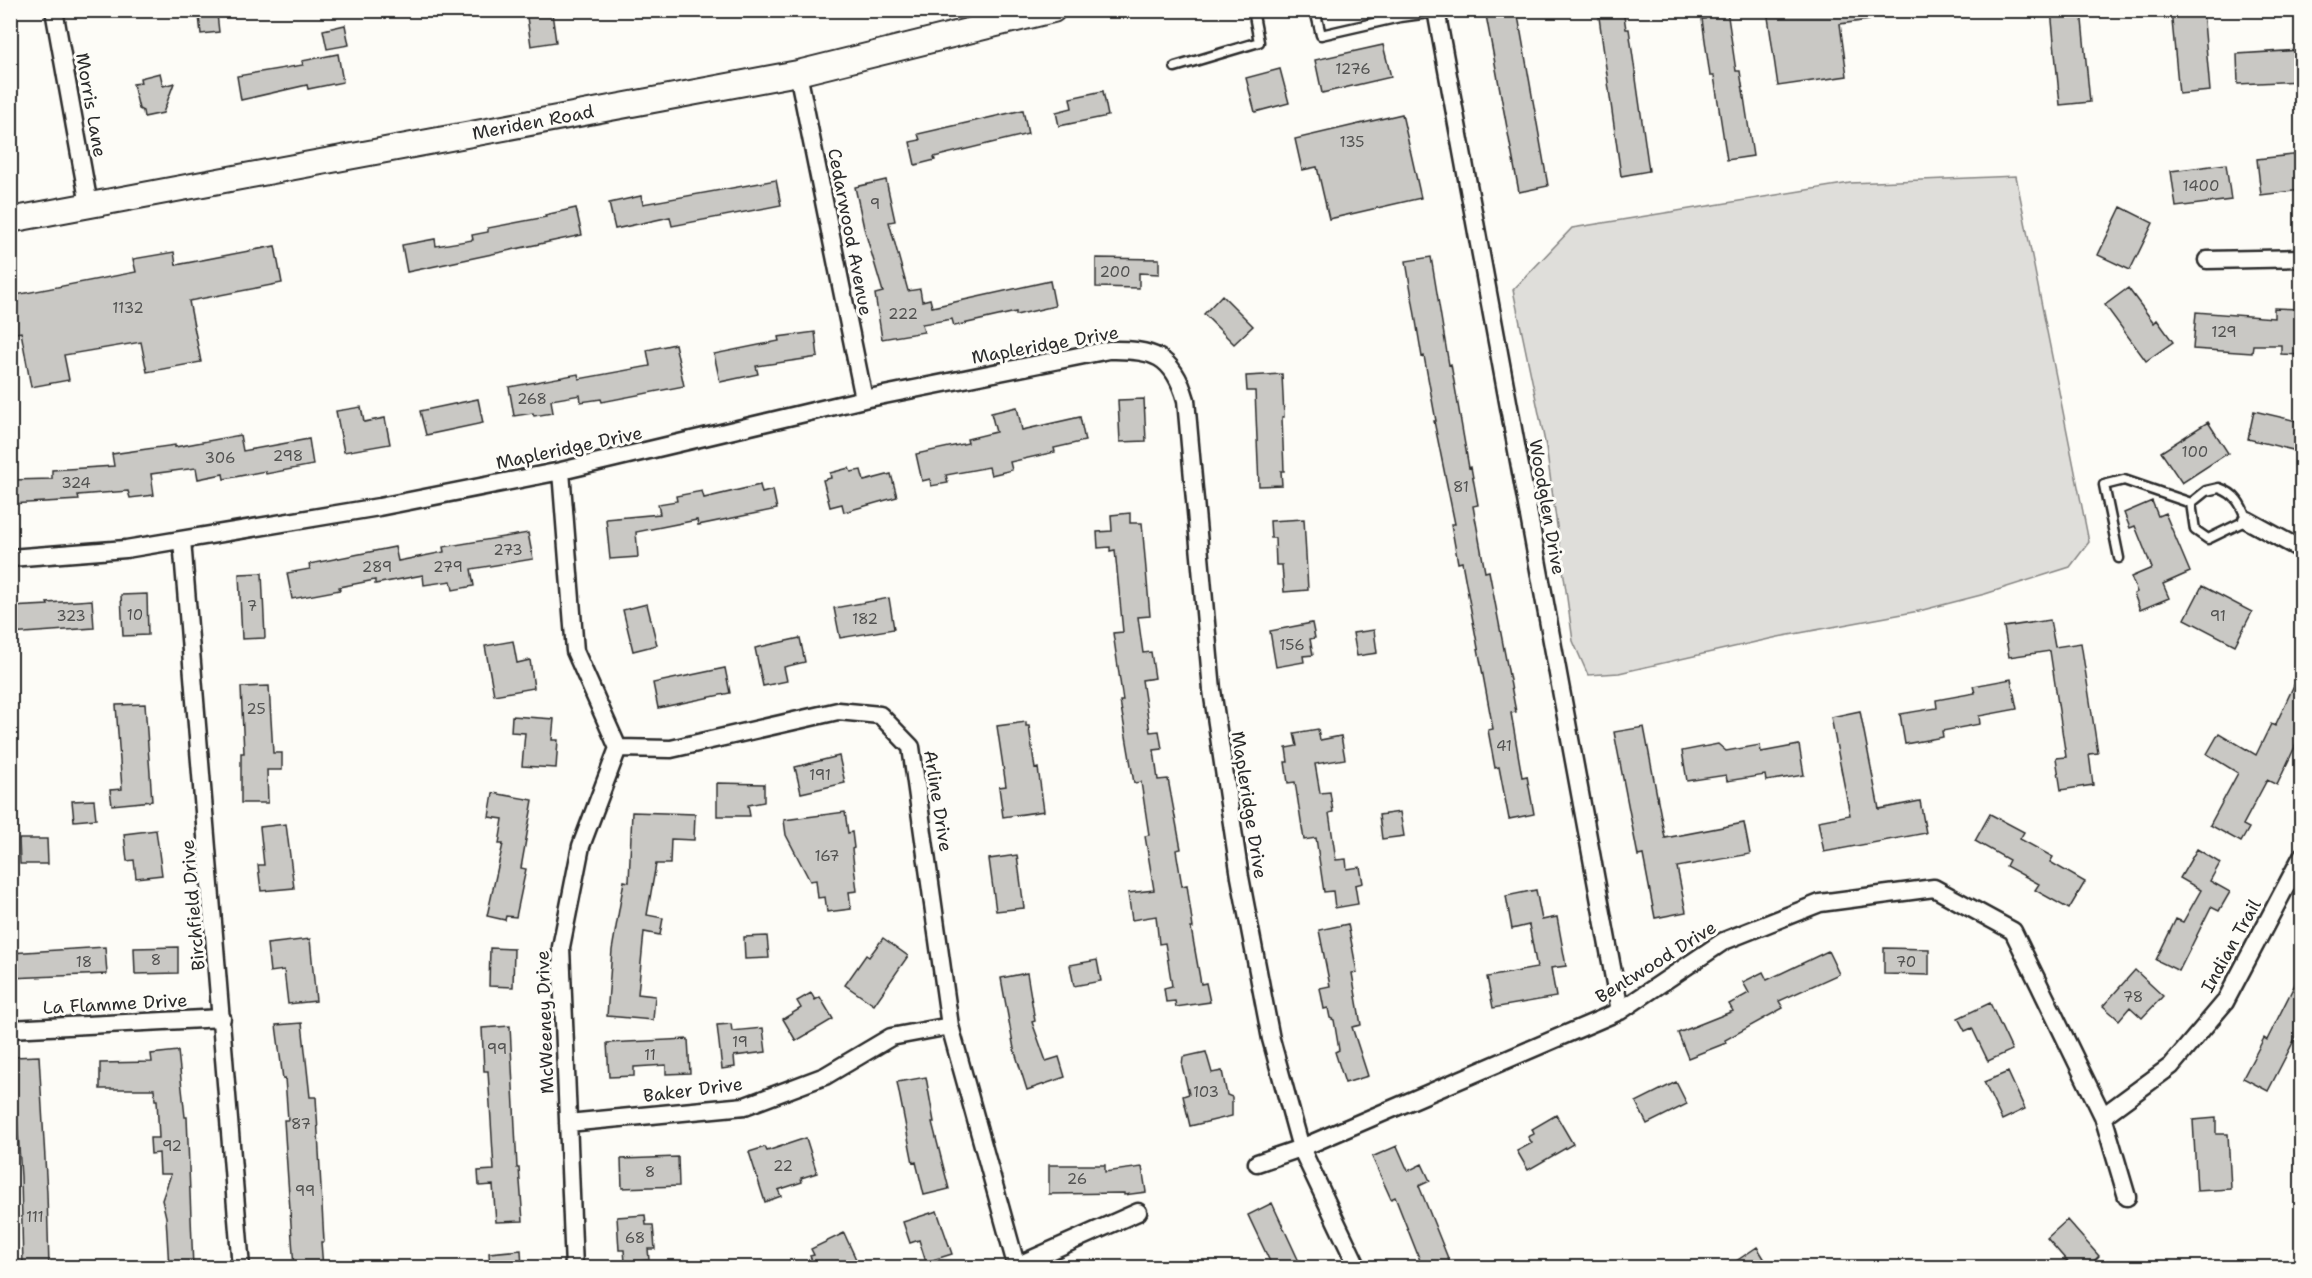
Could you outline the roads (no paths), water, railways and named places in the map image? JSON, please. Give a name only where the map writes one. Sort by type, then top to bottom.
[{"type":"main road","name":"Meriden Road","points":[[10,220],[798,73],[1053,10]]},
{"type":"street","name":"Morris Lane","points":[[54,10],[89,205]]},
{"type":"street","name":"Woodglen Drive","points":[[1436,11],[1620,1011]]},
{"type":"street","name":"Cedarwood Avenue","points":[[798,73],[864,399]]},
{"type":"street","points":[[2207,260],[2301,258]]},
{"type":"street","name":"Mapleridge Drive","points":[[10,558],[126,549],[379,507],[561,471],[864,399],[1109,350],[1133,349],[1151,352],[1164,361],[1181,382],[1186,400],[1212,690],[1240,877],[1271,1039],[1300,1148],[1358,1268]]},
{"type":"street","points":[[561,471],[575,651],[618,748]]},
{"type":"street","points":[[2247,520],[2301,550]]},
{"type":"street","name":"Birchfield Drive","points":[[182,540],[241,1268]]},
{"type":"street","name":"Arline Drive","points":[[618,748],[671,749],[838,711],[880,715],[912,747],[950,1026],[1015,1267]]},
{"type":"street","name":"McWeeney Drive","points":[[574,1268],[561,947],[581,846],[618,748]]},
{"type":"street","name":"Indian Trail","points":[[2103,1116],[2170,1066],[2225,1002],[2301,856]]},
{"type":"street","name":"Bentwood Drive","points":[[1257,1163],[1300,1148],[1620,1011],[1724,941],[1820,903],[1934,888],[2013,931],[2103,1116],[2127,1197]]},
{"type":"street","name":"La Flamme Drive","points":[[10,1029],[222,1018]]},
{"type":"street","name":"Baker Drive","points":[[568,1123],[745,1106],[825,1076],[891,1037],[950,1026]]},
{"type":"street","points":[[1015,1267],[1138,1212]]},
{"type":"lane","points":[[1175,67],[1259,42],[1253,10]]},
{"type":"lane","points":[[1315,10],[1321,35],[1399,14],[1436,11]]},
{"type":"lane","points":[[2118,558],[2104,485],[2124,480],[2191,503]]},
{"type":"lane","points":[[2218,488],[2230,492],[2240,502],[2247,520],[2208,539],[2195,530],[2191,503],[2206,491],[2218,488]]}]
